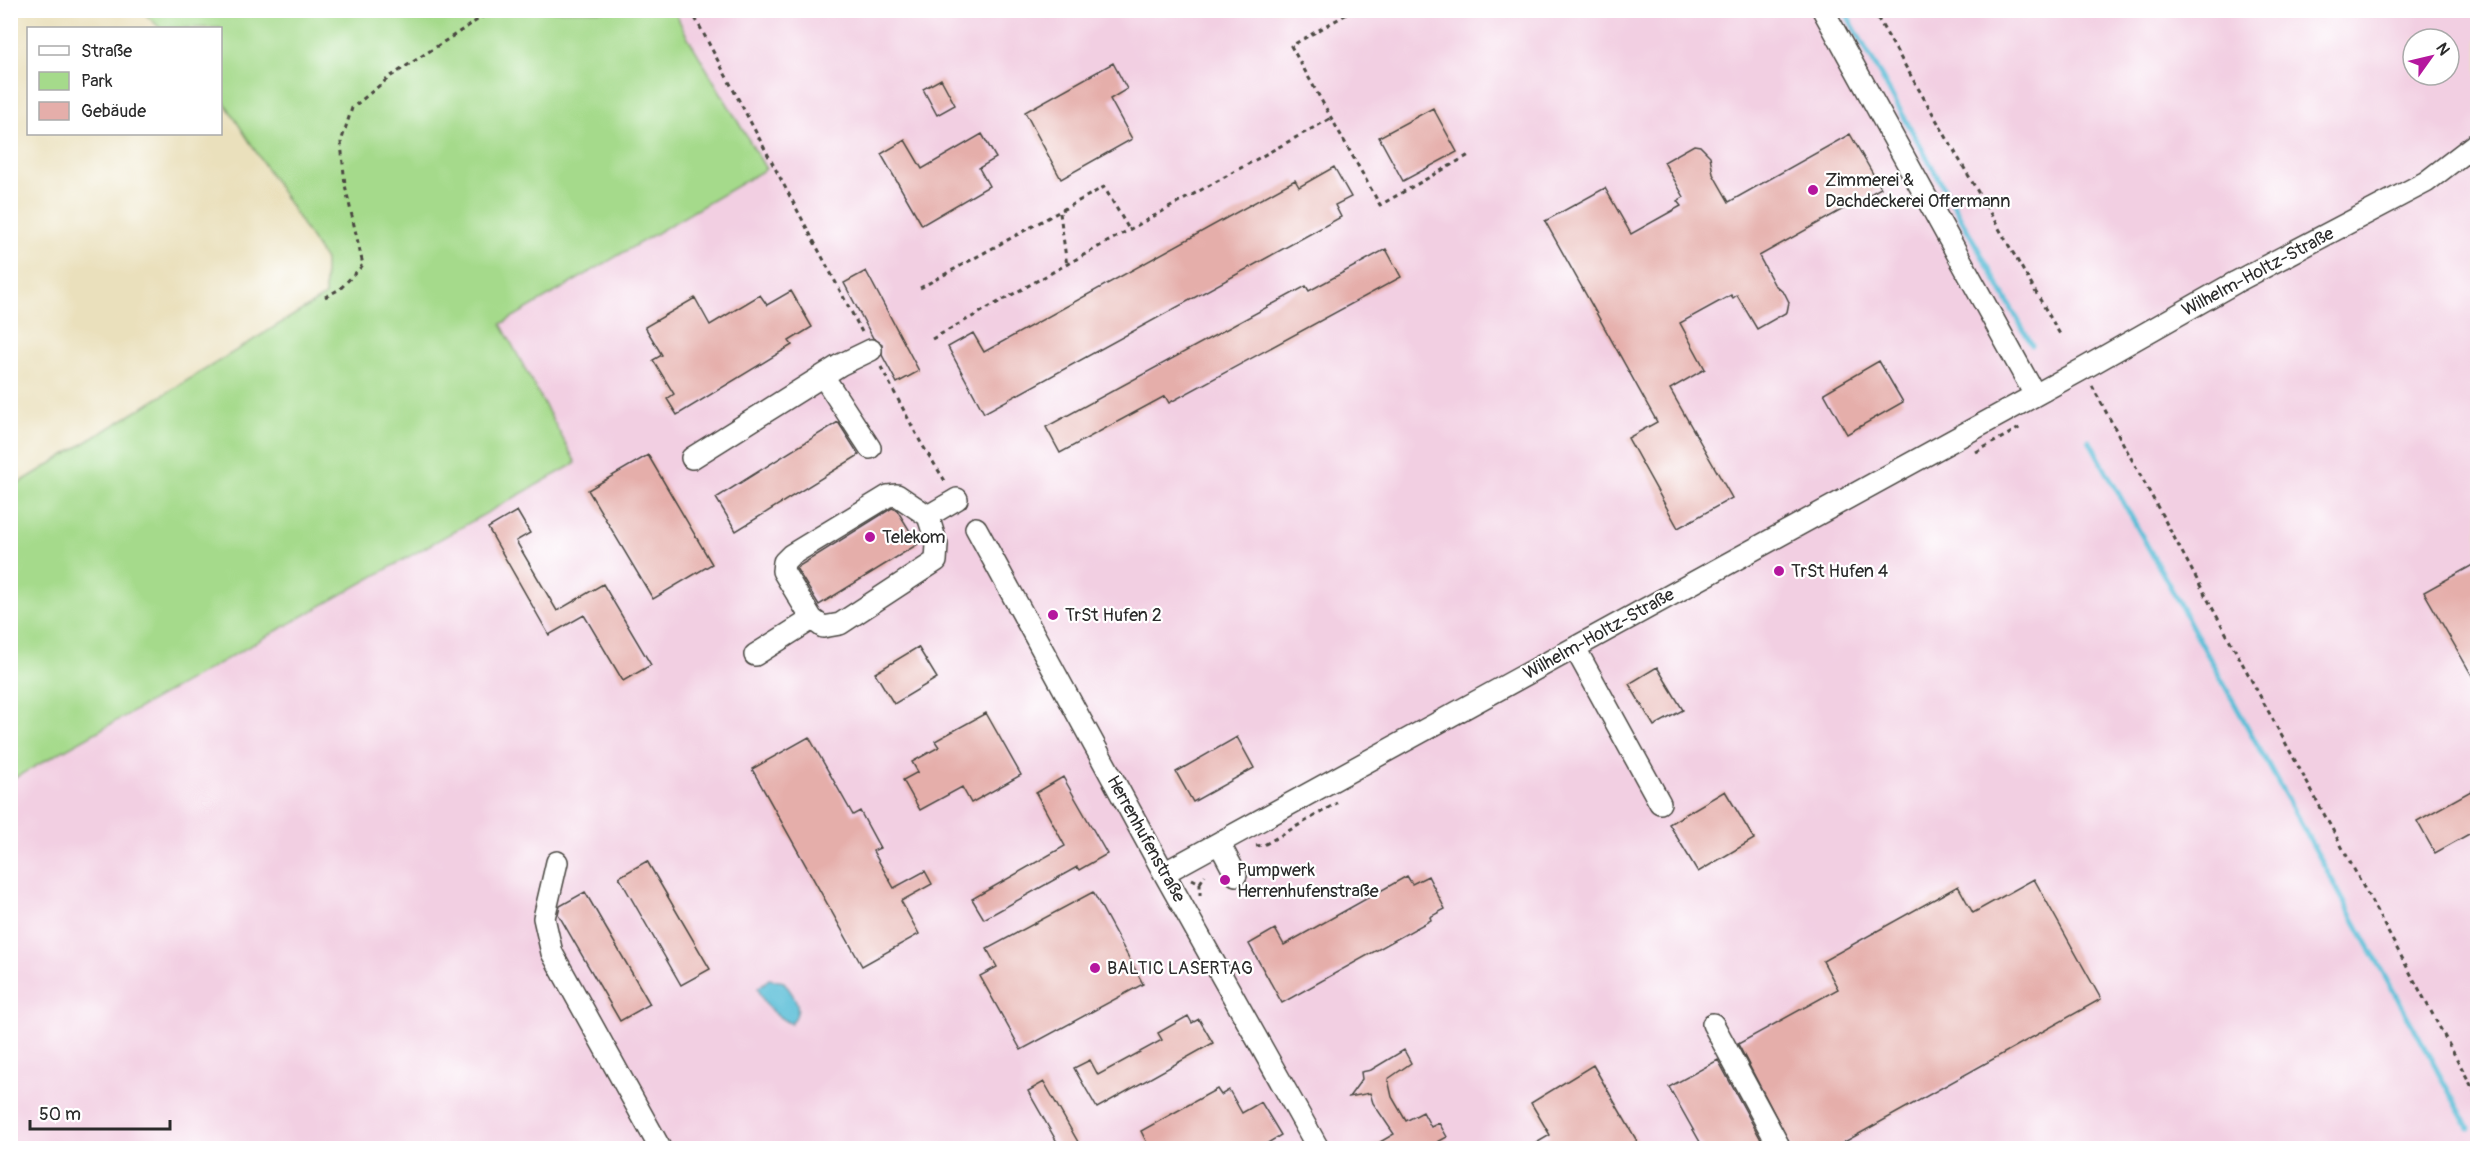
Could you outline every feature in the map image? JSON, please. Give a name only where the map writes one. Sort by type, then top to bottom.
[{"type":"street","points":[[1823,10],[2035,395]]},
{"type":"street","name":"Wilhelm-Holtz-Straße","points":[[1164,873],[2035,395],[2236,282],[2426,182],[2478,142]]},
{"type":"street","points":[[692,458],[823,376],[871,350]]},
{"type":"street","points":[[823,376],[870,448]]},
{"type":"street","points":[[897,495],[928,516],[937,545],[936,561],[840,624],[823,627],[812,619],[783,571],[784,562],[791,555],[888,496],[897,495]]},
{"type":"street","points":[[928,516],[957,499]]},
{"type":"street","name":"Herrenhufenstraße","points":[[976,528],[1318,1149]]},
{"type":"street","points":[[755,655],[812,619]]},
{"type":"street","points":[[1575,648],[1660,803]]},
{"type":"street","points":[[1219,843],[1236,875]]},
{"type":"street","points":[[557,862],[544,918],[552,953],[660,1149]]},
{"type":"street","points":[[1713,1024],[1780,1149]]},
{"type":"path","points":[[325,297],[340,289],[363,265],[345,185],[341,142],[352,108],[391,76],[493,10]]},
{"type":"path","points":[[691,10],[921,443],[957,499]]},
{"type":"path","points":[[1354,10],[1291,46],[1380,205],[1469,155]]},
{"type":"path","points":[[1873,10],[2061,336]]},
{"type":"path","points":[[932,339],[1331,118]]},
{"type":"path","points":[[920,288],[1060,213],[1104,186],[1130,231]]},
{"type":"path","points":[[1060,213],[1067,266]]},
{"type":"path","points":[[2092,386],[2478,1098]]},
{"type":"shaded area","points":[[675,11],[2477,11],[2478,1145],[2472,1148],[11,1148],[10,780],[576,463],[500,324],[766,169],[683,29]]},
{"type":"green space","points":[[142,11],[675,11],[683,29],[766,169],[501,324],[576,463],[11,780],[11,488],[325,296],[325,260],[222,99],[222,27],[159,27]]},
{"type":"water","points":[[769,979],[784,982],[794,997],[798,1007],[791,1024],[770,1009],[760,994],[758,988]]},
{"type":"building","points":[[1113,63],[1127,89],[1110,99],[1132,139],[1061,179],[1025,112]]},
{"type":"building","points":[[941,79],[955,105],[937,115],[923,89]]},
{"type":"building","points":[[1433,108],[1457,152],[1403,181],[1379,137]]},
{"type":"building","points":[[982,134],[996,158],[979,168],[989,186],[922,225],[881,154],[905,140],[922,169]]},
{"type":"building","points":[[1850,134],[1881,188],[1759,256],[1774,284],[1785,294],[1789,302],[1787,312],[1757,329],[1737,295],[1733,298],[1731,295],[1680,323],[1705,369],[1670,389],[1732,498],[1678,528],[1628,438],[1657,422],[1545,221],[1605,188],[1631,234],[1681,206],[1677,201],[1684,197],[1664,162],[1694,145],[1700,146],[1710,156],[1713,174],[1729,202]]},
{"type":"building","points":[[1334,167],[1351,197],[1335,205],[1341,217],[984,413],[948,347],[973,333],[984,352],[1295,180],[1299,187]]},
{"type":"building","points":[[1386,249],[1401,277],[1169,403],[1165,396],[1060,453],[1046,427],[1306,286],[1309,291]]},
{"type":"building","points":[[866,271],[919,371],[897,383],[882,355],[882,344],[873,338],[844,283]]},
{"type":"building","points":[[791,291],[812,327],[789,341],[792,345],[677,415],[667,399],[674,394],[653,360],[662,355],[645,327],[695,298],[710,325],[760,295],[767,305]]},
{"type":"building","points":[[1879,361],[1903,402],[1847,434],[1824,393]]},
{"type":"building","points":[[838,422],[859,455],[736,531],[716,498]]},
{"type":"building","points":[[648,455],[712,564],[653,599],[588,490]]},
{"type":"building","points":[[892,508],[897,510],[918,544],[819,605],[796,568]]},
{"type":"building","points":[[517,511],[530,533],[516,541],[557,611],[603,584],[651,665],[623,681],[584,615],[549,635],[488,528]]},
{"type":"building","points":[[2478,562],[2478,686],[2424,592]]},
{"type":"building","points":[[918,647],[937,678],[894,704],[875,673]]},
{"type":"building","points":[[1657,667],[1683,710],[1654,726],[1629,684]]},
{"type":"building","points":[[986,713],[1021,775],[971,803],[962,787],[920,810],[903,780],[918,772],[912,762],[939,747],[935,741]]},
{"type":"building","points":[[809,737],[853,815],[860,811],[880,848],[873,851],[894,888],[925,871],[932,884],[901,901],[919,934],[862,966],[752,769]]},
{"type":"building","points":[[1237,737],[1254,768],[1193,802],[1176,772]]},
{"type":"building","points":[[1063,777],[1107,854],[1079,870],[1077,867],[984,919],[972,899],[1065,846],[1036,793]]},
{"type":"building","points":[[2478,787],[2478,829],[2435,853],[2417,821]]},
{"type":"building","points":[[1725,791],[1754,839],[1698,872],[1669,824]]},
{"type":"building","points":[[647,861],[710,969],[681,985],[619,877]]},
{"type":"building","points":[[1407,876],[1412,884],[1428,876],[1445,909],[1430,917],[1431,920],[1282,1003],[1249,944],[1275,929],[1284,945]]},
{"type":"building","points":[[2034,879],[2101,999],[1832,1149],[1793,1149],[1738,1044],[1838,989],[1823,961],[1958,886],[1973,913]]},
{"type":"building","points":[[585,892],[650,1004],[620,1021],[558,914],[560,906]]},
{"type":"building","points":[[1093,892],[1143,984],[1021,1050],[980,976],[997,967],[987,949]]},
{"type":"building","points":[[1188,1016],[1192,1023],[1199,1019],[1213,1043],[1097,1108],[1074,1068],[1090,1060],[1098,1075],[1162,1040],[1158,1033]]},
{"type":"building","points":[[1404,1050],[1411,1063],[1388,1079],[1392,1097],[1406,1121],[1423,1112],[1431,1127],[1439,1123],[1447,1137],[1425,1149],[1368,1149],[1394,1134],[1373,1103],[1370,1093],[1349,1097],[1362,1079],[1361,1072],[1371,1070]]},
{"type":"building","points":[[1718,1060],[1766,1149],[1704,1149],[1669,1087]]},
{"type":"building","points":[[1593,1065],[1637,1141],[1623,1149],[1526,1149],[1550,1135],[1531,1103]]},
{"type":"building","points":[[1044,1082],[1078,1142],[1066,1149],[1061,1149],[1028,1091]]},
{"type":"building","points":[[1217,1089],[1221,1095],[1229,1090],[1242,1113],[1261,1102],[1281,1135],[1258,1149],[1150,1149],[1141,1131]]},
{"type":"waterway","points":[[1844,10],[2032,345]]},
{"type":"waterway","points":[[2089,440],[2469,1128]]},
{"type":"place","name":"Zimmerei & Dachdeckerei Offermann","points":[[1813,190]]},
{"type":"place","name":"Telekom","points":[[870,537]]},
{"type":"place","name":"TrSt Hufen 4","points":[[1779,571]]},
{"type":"place","name":"TrSt Hufen 2","points":[[1053,615]]},
{"type":"place","name":"Pumpwerk Herrenhufenstraße","points":[[1225,880]]},
{"type":"place","name":"BALTIC LASERTAG","points":[[1095,968]]}]
